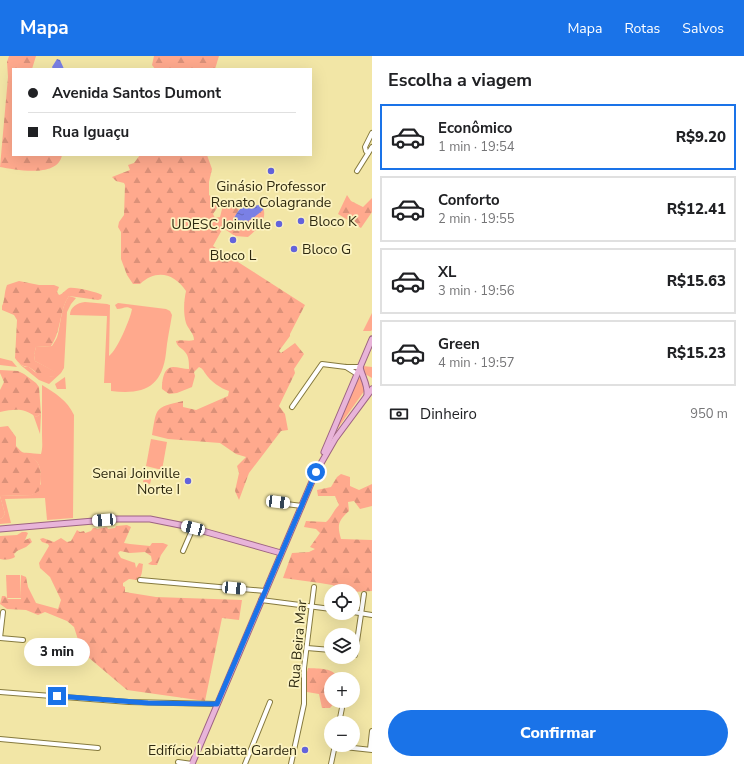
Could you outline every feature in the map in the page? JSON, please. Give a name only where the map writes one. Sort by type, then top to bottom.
[{"type":"main road","points":[[192,764],[372,339]]},
{"type":"main road","points":[[360,367],[365,378],[367,396]]},
{"type":"main road","points":[[357,374],[371,381]]},
{"type":"main road","points":[[316,472],[335,439],[372,389]]},
{"type":"main road","points":[[0,529],[128,519],[164,521],[281,553]]},
{"type":"street","points":[[368,153],[365,147],[372,133]]},
{"type":"street","points":[[357,171],[372,147]]},
{"type":"street","points":[[292,407],[322,364],[360,367]]},
{"type":"street","points":[[346,367],[357,374]]},
{"type":"street","points":[[278,502],[302,506]]},
{"type":"street","points":[[183,551],[193,528]]},
{"type":"street","points":[[140,580],[265,591]]},
{"type":"street","name":"Rua Beira Mar","points":[[291,764],[304,704],[304,675],[314,587]]},
{"type":"street","points":[[359,628],[364,594]]},
{"type":"street","points":[[262,600],[324,608]]},
{"type":"street","points":[[3,612],[0,638],[23,640]]},
{"type":"street","points":[[361,613],[372,615]]},
{"type":"street","points":[[307,648],[324,649]]},
{"type":"street","points":[[0,692],[129,702],[217,704]]},
{"type":"street","points":[[245,764],[270,702]]},
{"type":"street","points":[[340,716],[342,708]]},
{"type":"street","points":[[360,749],[371,750],[372,731]]},
{"type":"street","points":[[0,740],[98,748]]},
{"type":"street","points":[[331,764],[334,752]]},
{"type":"street","points":[[178,762],[192,764]]},
{"type":"green space","points":[[9,56],[36,56],[32,68],[12,68],[12,156],[62,156],[59,162],[53,167],[45,170],[26,171],[0,167],[8,77],[7,62]]},
{"type":"green space","points":[[154,56],[219,56],[215,68],[154,68],[152,65]]},
{"type":"green space","points":[[139,156],[207,156],[212,169],[209,182],[209,195],[217,201],[219,205],[213,214],[215,218],[220,217],[223,205],[239,200],[241,201],[240,205],[234,218],[241,224],[263,210],[263,207],[264,211],[261,224],[248,237],[235,236],[223,228],[213,246],[305,305],[290,336],[279,351],[281,353],[295,343],[304,354],[294,369],[295,373],[279,406],[285,414],[288,430],[281,431],[249,473],[239,500],[235,491],[239,473],[237,466],[246,457],[236,454],[220,443],[168,439],[152,435],[156,414],[162,407],[183,401],[183,407],[196,410],[228,396],[229,391],[213,382],[199,367],[194,372],[195,376],[192,387],[177,393],[169,394],[162,389],[164,375],[167,369],[173,367],[189,369],[187,356],[184,350],[178,346],[176,341],[194,340],[185,319],[184,307],[186,291],[181,285],[176,280],[164,275],[152,276],[140,284],[133,284],[127,275],[121,259],[121,232],[118,227],[119,222],[124,215],[125,185],[124,183],[116,181],[112,177],[130,170],[128,165],[134,163]]},
{"type":"green space","points":[[347,195],[351,201],[363,207],[372,198],[372,212],[361,228],[338,214]]},
{"type":"green space","points":[[19,281],[39,285],[54,285],[59,287],[57,292],[59,295],[69,288],[72,288],[95,292],[102,295],[101,299],[98,300],[69,296],[64,307],[55,340],[51,346],[36,347],[34,355],[35,361],[56,372],[56,375],[53,377],[40,375],[29,367],[18,362],[15,358],[17,320],[14,315],[2,310],[2,306],[7,285]]},
{"type":"green space","points":[[69,296],[76,298],[67,312],[64,368],[61,373],[49,384],[39,380],[18,363],[25,367],[29,367],[35,372],[53,377],[55,372],[35,361],[34,355],[36,347],[52,346],[57,337],[63,310]]},
{"type":"green space","points":[[85,302],[110,305],[109,356],[116,348],[123,334],[132,309],[126,307],[117,309],[115,305],[118,303],[166,309],[170,311],[172,315],[164,365],[156,381],[142,390],[133,392],[111,391],[111,383],[104,383],[107,316],[70,315],[70,312],[74,306]]},
{"type":"green space","points":[[372,313],[372,330],[363,331]]},
{"type":"green space","points":[[0,358],[12,361],[17,367],[0,365]]},
{"type":"green space","points":[[363,366],[372,367],[372,378],[365,374]]},
{"type":"green space","points":[[0,370],[18,371],[36,383],[39,387],[41,414],[36,417],[19,410],[0,412],[0,390],[4,382]]},
{"type":"green space","points":[[65,377],[66,389],[57,389],[55,384]]},
{"type":"green space","points":[[357,377],[363,380],[365,390],[335,432]]},
{"type":"green space","points":[[42,385],[64,401],[74,415],[73,518],[47,520],[45,498],[5,499],[11,523],[0,524],[0,519],[5,514],[0,496],[32,495],[41,484],[41,472],[38,464],[33,458],[22,453],[41,454]]},
{"type":"green space","points":[[33,414],[36,417],[41,414],[40,434]]},
{"type":"green space","points":[[8,426],[16,437],[16,446],[22,452],[35,459],[38,463],[41,472],[41,481],[39,491],[32,495],[0,496],[0,427]]},
{"type":"green space","points":[[151,439],[167,442],[162,470],[146,466]]},
{"type":"green space","points":[[146,470],[153,471],[150,484],[143,482]]},
{"type":"green space","points":[[341,474],[350,477],[350,486],[359,490],[372,484],[372,506],[360,509],[354,501],[348,502],[349,511],[339,524],[339,530],[341,539],[372,540],[372,591],[360,592],[360,584],[325,584],[283,578],[292,553],[309,552],[315,549],[310,547],[320,533],[316,529],[304,527],[306,521],[326,522],[339,505],[335,496],[318,496],[317,490],[331,487],[337,477]]},
{"type":"green space","points":[[0,496],[5,514],[0,519]]},
{"type":"green space","points":[[127,525],[131,527],[124,543],[150,546],[152,543],[163,543],[168,545],[161,555],[157,565],[148,564],[152,561],[151,556],[145,552],[130,553],[120,551],[118,553],[121,558],[135,563],[136,568],[139,563],[143,564],[140,578],[136,580],[129,579],[123,583],[125,592],[156,597],[242,600],[239,620],[222,618],[205,701],[127,690],[82,652],[74,627],[67,621],[45,612],[38,615],[26,610],[7,609],[0,604],[2,596],[5,596],[8,599],[21,599],[21,575],[26,577],[28,587],[36,603],[58,609],[61,600],[50,577],[40,568],[39,563],[49,546],[40,539],[43,538],[54,542],[61,538],[67,542],[71,541],[77,530],[80,532],[84,531],[85,533],[91,531],[93,528],[97,529],[107,527],[108,529],[115,528],[116,526]]},
{"type":"green space","points":[[22,532],[28,533],[25,540],[30,538],[32,542],[26,547],[17,551],[14,554],[15,557],[8,560],[0,559],[0,536],[17,535]]},
{"type":"green space","points":[[6,575],[20,575],[21,598],[7,598]]},
{"type":"green space","points":[[308,668],[326,669],[333,672],[324,672],[324,708],[322,708],[319,694],[307,692],[306,676]]},
{"type":"water","points":[[57,59],[60,60],[64,68],[52,68]]},
{"type":"water","points":[[261,204],[263,210],[253,218],[245,223],[236,225],[232,224],[237,214],[243,207]]},
{"type":"place","name":"Ginásio Professor Renato Colagrande","points":[[271,171]]},
{"type":"place","name":"Bloco K","points":[[301,221]]},
{"type":"place","name":"UDESC Joinville","points":[[279,224]]},
{"type":"place","name":"Bloco L","points":[[233,240]]},
{"type":"place","name":"Bloco G","points":[[294,249]]},
{"type":"place","name":"Senai Joinville Norte I","points":[[188,481]]},
{"type":"place","name":"Edifício Labiatta Garden","points":[[305,750]]},
{"type":"route","points":[[57,696],[148,703],[217,704],[316,472]]}]
